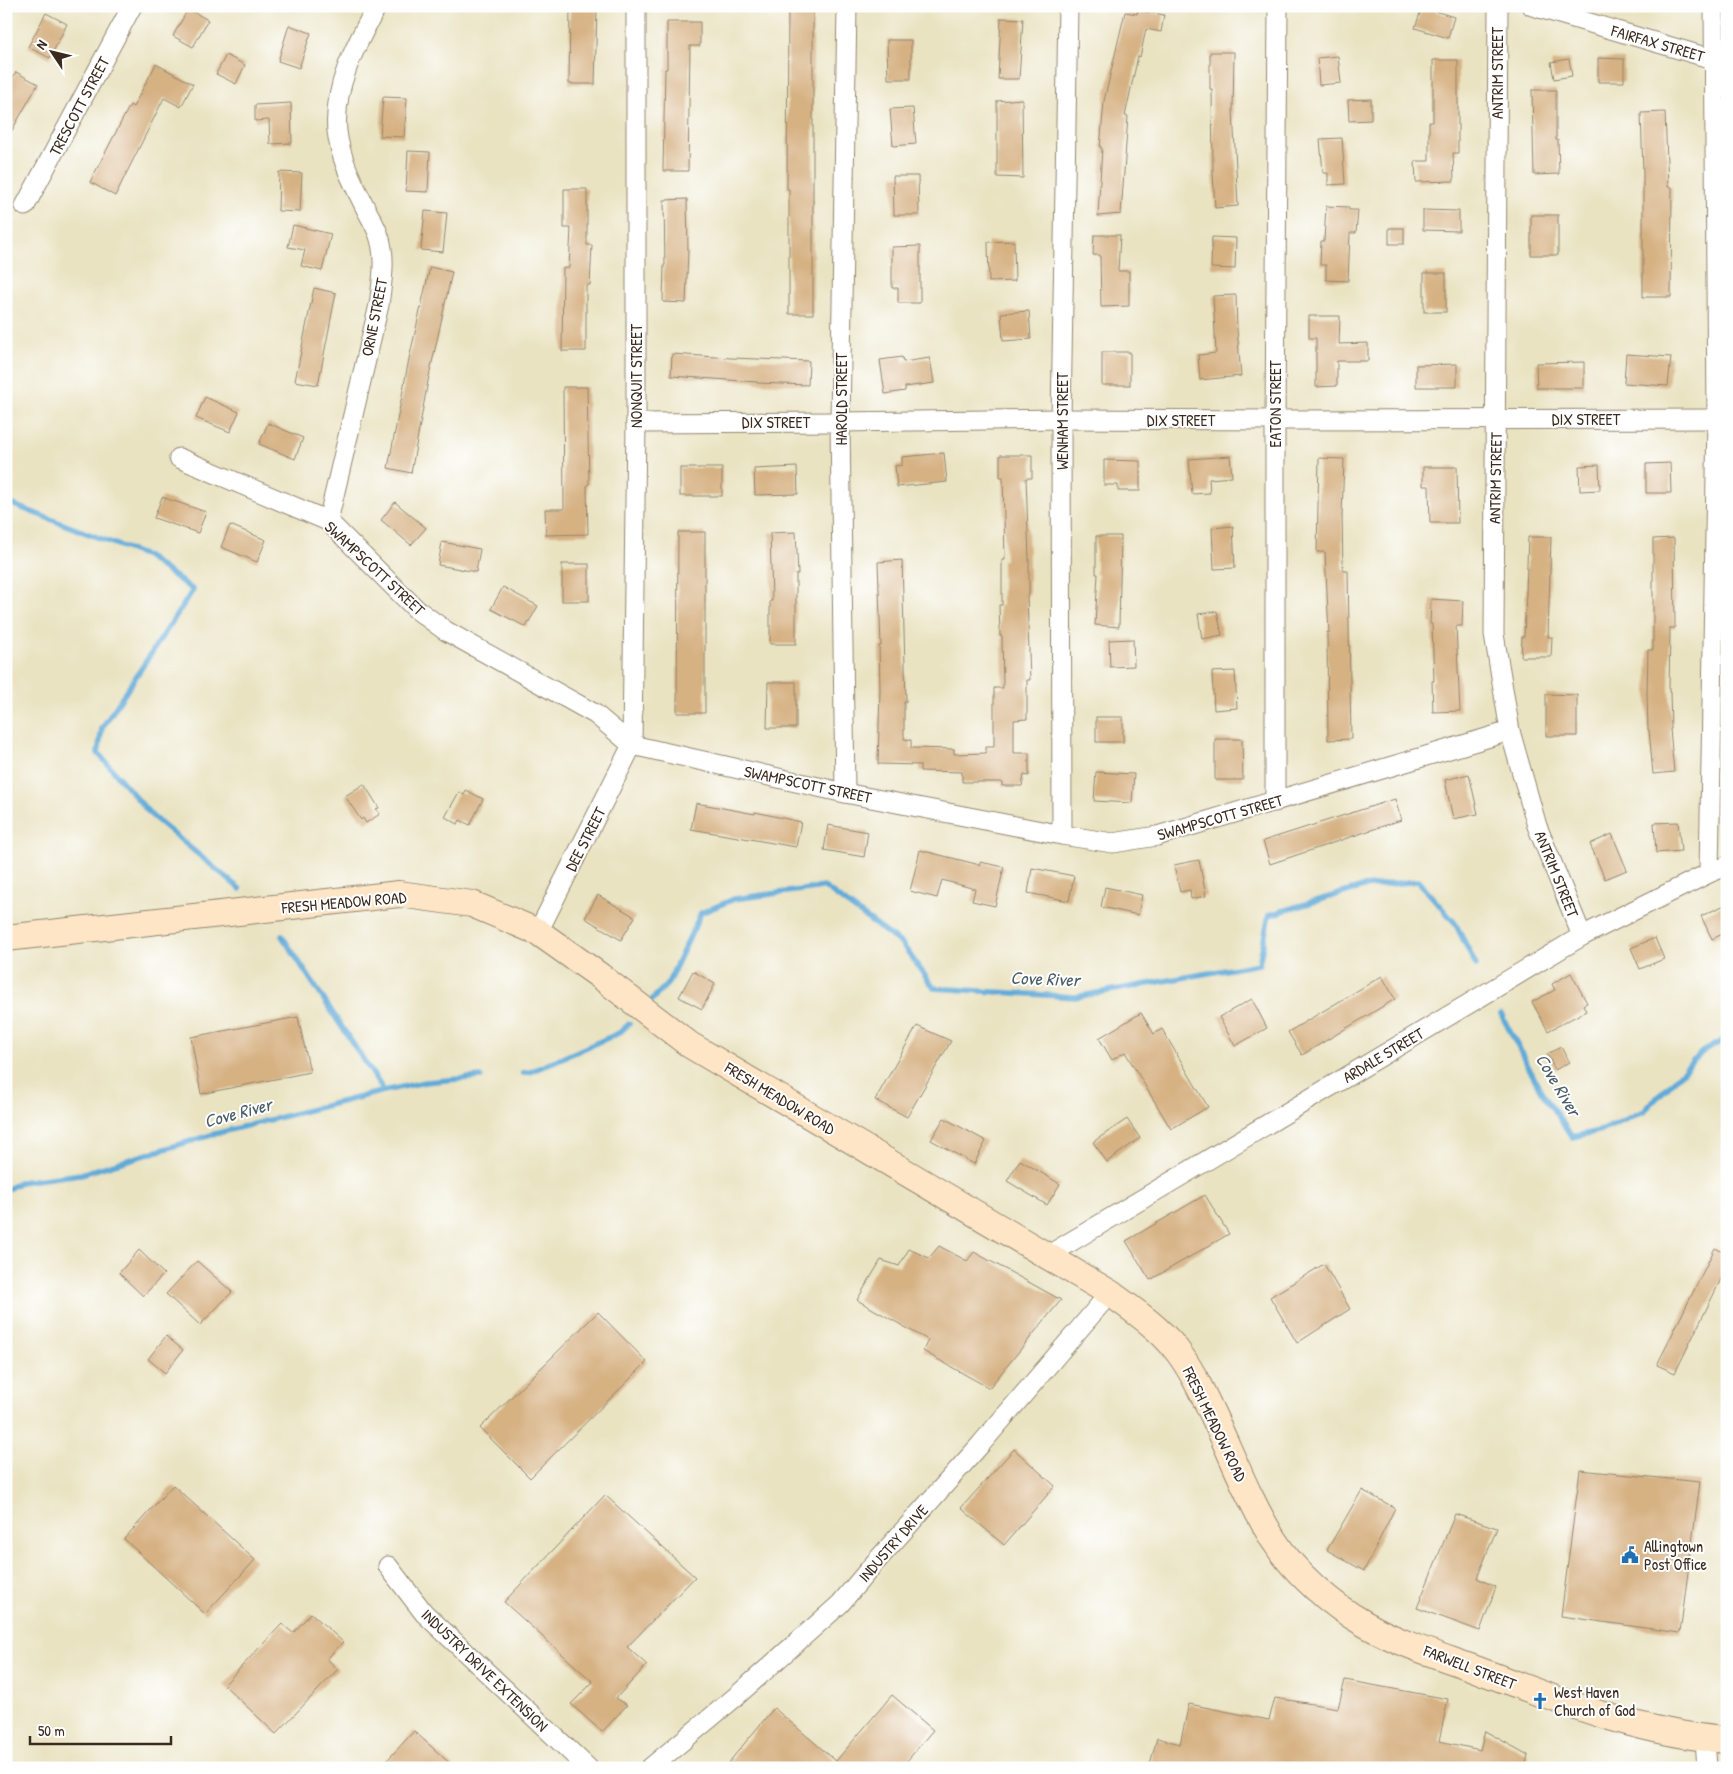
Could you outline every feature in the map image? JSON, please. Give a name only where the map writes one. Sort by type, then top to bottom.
[{"type":"street","name":"TRESCOTT STREET","points":[[25,206],[132,6]]},
{"type":"street","name":"ORNE STREET","points":[[328,521],[379,305],[384,268],[379,234],[344,161],[337,131],[338,102],[345,70],[377,6]]},
{"type":"street","name":"NONQUIT STREET","points":[[632,745],[636,422],[636,6]]},
{"type":"street","name":"HAROLD STREET","points":[[845,792],[840,422],[847,6]]},
{"type":"street","name":"WENHAM STREET","points":[[1062,835],[1062,419],[1068,6]]},
{"type":"street","name":"EATON STREET","points":[[1275,802],[1278,6]]},
{"type":"street","name":"ANTRIM STREET","points":[[1498,6],[1494,634],[1510,730],[1537,826],[1582,936]]},
{"type":"street","name":"FAIRFAX STREET","points":[[1532,6],[1720,61]]},
{"type":"street","points":[[1709,873],[1722,419],[1720,61],[1714,6]]},
{"type":"street","name":"DIX STREET","points":[[636,422],[1062,419],[1722,419]]},
{"type":"street","name":"SWAMPSCOTT STREET","points":[[180,458],[328,521],[416,609],[446,631],[595,714],[632,745],[845,792],[1062,835],[1113,843],[1148,838],[1275,802],[1510,730]]},
{"type":"street","name":"DEE STREET","points":[[538,932],[632,745]]},
{"type":"street","name":"ARDALE STREET","points":[[1047,1256],[1582,936],[1709,873],[1727,866]]},
{"type":"street","name":"FRESH MEADOW ROAD","points":[[6,938],[399,894],[472,904],[538,932],[690,1044],[1110,1293],[1154,1325],[1176,1349],[1196,1379],[1249,1492],[1280,1548],[1303,1576],[1335,1604],[1387,1635]]},
{"type":"street","name":"INDUSTRY DRIVE","points":[[650,1768],[733,1699],[840,1604],[981,1444],[1110,1293]]},
{"type":"street","name":"INDUSTRY DRIVE EXTENSION","points":[[388,1566],[424,1613],[588,1768]]},
{"type":"street","name":"FARWELL STREET","points":[[1387,1635],[1577,1707],[1628,1723],[1716,1739]]},
{"type":"street","points":[[1707,1768],[1716,1739]]},
{"type":"building","points":[[570,6],[597,6],[595,84],[569,84]]},
{"type":"building","points":[[788,6],[813,6],[813,314],[789,314],[789,189],[787,189]]},
{"type":"building","points":[[1422,7],[1454,17],[1448,38],[1415,28]]},
{"type":"building","points":[[188,9],[208,20],[193,47],[173,36]]},
{"type":"building","points":[[1138,10],[1164,15],[1161,32],[1146,29],[1140,57],[1138,56],[1125,116],[1128,116],[1121,214],[1098,216],[1102,148],[1100,148],[1104,101],[1125,12],[1137,14]]},
{"type":"building","points":[[46,13],[67,24],[50,58],[28,47]]},
{"type":"building","points":[[1001,18],[1023,19],[1019,79],[998,79]]},
{"type":"building","points":[[667,22],[700,22],[700,46],[690,46],[688,171],[663,171]]},
{"type":"building","points":[[289,25],[311,33],[299,68],[278,61]]},
{"type":"building","points":[[887,40],[911,40],[911,79],[888,79]]},
{"type":"building","points":[[1210,52],[1234,52],[1233,111],[1238,206],[1215,208]]},
{"type":"building","points":[[226,55],[245,65],[236,84],[216,74]]},
{"type":"building","points":[[1338,56],[1341,83],[1319,85],[1317,58]]},
{"type":"building","points":[[1598,58],[1624,59],[1624,82],[1598,82]]},
{"type":"building","points":[[1569,59],[1572,76],[1554,79],[1551,62]]},
{"type":"building","points":[[1433,60],[1458,60],[1458,153],[1453,153],[1454,181],[1416,182],[1415,161],[1429,161],[1429,122],[1433,122]]},
{"type":"building","points":[[156,64],[193,84],[181,107],[164,98],[115,196],[90,182],[130,105],[133,107]]},
{"type":"building","points":[[16,72],[38,84],[6,141],[6,89]]},
{"type":"building","points":[[1532,90],[1556,90],[1556,140],[1558,140],[1559,174],[1534,175]]},
{"type":"building","points":[[383,97],[407,98],[404,137],[380,136]]},
{"type":"building","points":[[1022,99],[1023,178],[997,177],[997,101]]},
{"type":"building","points":[[1371,99],[1371,120],[1349,121],[1348,100]]},
{"type":"building","points":[[291,103],[292,143],[270,144],[269,120],[255,121],[255,105]]},
{"type":"building","points":[[913,108],[916,144],[893,146],[890,109]]},
{"type":"building","points":[[1665,112],[1668,187],[1672,187],[1671,297],[1643,297],[1641,113]]},
{"type":"building","points":[[1342,138],[1345,184],[1328,185],[1328,173],[1323,173],[1320,139]]},
{"type":"building","points":[[408,151],[430,152],[428,192],[406,191]]},
{"type":"building","points":[[279,172],[302,173],[300,212],[278,211]]},
{"type":"building","points":[[893,176],[918,176],[919,215],[894,215]]},
{"type":"building","points":[[564,189],[587,189],[587,245],[592,245],[590,285],[586,285],[586,351],[562,351],[563,268],[569,268],[571,228],[564,228]]},
{"type":"building","points":[[687,199],[686,303],[663,302],[665,265],[664,200]]},
{"type":"building","points":[[1326,206],[1349,207],[1349,210],[1358,210],[1356,233],[1350,233],[1348,281],[1326,280],[1326,265],[1320,265],[1321,241],[1324,241]]},
{"type":"building","points":[[1423,210],[1459,211],[1459,231],[1423,230]]},
{"type":"building","points":[[425,211],[447,213],[443,252],[421,250]]},
{"type":"building","points":[[1531,215],[1558,215],[1558,255],[1531,255]]},
{"type":"building","points":[[293,225],[331,234],[322,271],[301,266],[305,250],[288,247]]},
{"type":"building","points":[[1389,228],[1404,228],[1404,244],[1389,244]]},
{"type":"building","points":[[1094,235],[1120,235],[1118,271],[1129,271],[1129,306],[1101,307],[1100,255],[1093,255]]},
{"type":"building","points":[[1212,237],[1236,238],[1235,269],[1211,268]]},
{"type":"building","points":[[1014,241],[1015,281],[989,282],[988,242]]},
{"type":"building","points":[[920,246],[920,303],[898,303],[898,288],[892,288],[892,247]]},
{"type":"building","points":[[430,267],[452,272],[428,381],[411,473],[388,468],[409,359]]},
{"type":"building","points":[[1424,273],[1446,273],[1446,312],[1424,312]]},
{"type":"building","points":[[314,288],[336,293],[318,385],[295,381]]},
{"type":"building","points":[[1236,295],[1241,376],[1200,380],[1198,355],[1216,353],[1213,296]]},
{"type":"building","points":[[1029,311],[1031,339],[1003,341],[1001,313]]},
{"type":"building","points":[[1309,316],[1340,316],[1339,344],[1368,343],[1368,361],[1337,361],[1337,386],[1316,387],[1316,338],[1309,338]]},
{"type":"building","points":[[1102,352],[1130,352],[1130,385],[1102,385]]},
{"type":"building","points":[[672,354],[809,361],[808,385],[671,376]]},
{"type":"building","points":[[1626,354],[1671,357],[1668,386],[1624,383]]},
{"type":"building","points":[[902,357],[903,362],[930,358],[934,383],[905,387],[905,391],[885,394],[880,360]]},
{"type":"building","points":[[1584,362],[1584,388],[1537,388],[1536,363]]},
{"type":"building","points":[[1457,364],[1457,387],[1416,387],[1416,365]]},
{"type":"building","points":[[563,387],[587,387],[588,534],[546,535],[545,509],[564,509]]},
{"type":"building","points":[[205,397],[239,412],[230,432],[196,418]]},
{"type":"building","points":[[268,423],[303,438],[295,459],[259,444]]},
{"type":"building","points":[[944,453],[947,482],[897,487],[895,466],[902,465],[902,457]]},
{"type":"building","points":[[1000,455],[1032,455],[1032,478],[1026,478],[1030,680],[1027,680],[1027,719],[1014,720],[1014,753],[1029,753],[1029,776],[1024,775],[1022,786],[1002,786],[1002,782],[962,782],[962,772],[920,771],[920,765],[878,764],[879,646],[881,646],[878,562],[902,560],[906,702],[904,702],[904,739],[911,740],[911,748],[954,749],[954,754],[986,753],[986,747],[994,747],[994,688],[1003,688],[1002,636],[1000,636],[999,605],[1002,605],[1002,560],[1005,560],[1003,477],[1000,477]]},
{"type":"building","points":[[1230,456],[1232,477],[1209,479],[1210,493],[1192,494],[1189,459]]},
{"type":"building","points":[[1319,458],[1344,459],[1343,571],[1348,571],[1351,739],[1328,740],[1327,632],[1329,633],[1325,552],[1317,552]]},
{"type":"building","points":[[1104,460],[1140,461],[1140,491],[1118,491],[1118,485],[1104,485]]},
{"type":"building","points":[[1670,463],[1671,493],[1646,493],[1646,464]]},
{"type":"building","points":[[1599,465],[1600,490],[1580,491],[1579,466]]},
{"type":"building","points":[[797,467],[798,494],[755,495],[754,469]]},
{"type":"building","points":[[1423,467],[1457,467],[1458,523],[1430,523],[1429,486],[1423,486]]},
{"type":"building","points":[[680,468],[722,468],[722,496],[680,496]]},
{"type":"building","points":[[162,497],[206,512],[198,533],[154,518]]},
{"type":"building","points":[[395,502],[426,528],[411,545],[381,520]]},
{"type":"building","points":[[230,525],[266,540],[257,562],[221,547]]},
{"type":"building","points":[[1233,526],[1235,568],[1214,569],[1212,528]]},
{"type":"building","points":[[678,532],[705,532],[705,713],[677,713]]},
{"type":"building","points":[[796,532],[798,574],[796,574],[796,644],[770,644],[770,601],[772,601],[770,533]]},
{"type":"building","points":[[1096,536],[1121,536],[1119,627],[1095,625],[1098,574],[1096,574]]},
{"type":"building","points":[[1528,537],[1551,537],[1548,637],[1552,637],[1551,657],[1521,657],[1522,637],[1524,637]]},
{"type":"building","points":[[1674,538],[1675,628],[1670,628],[1669,692],[1674,772],[1653,774],[1648,730],[1647,693],[1648,650],[1653,650],[1653,539]]},
{"type":"building","points":[[442,542],[480,549],[476,572],[438,565]]},
{"type":"building","points":[[562,564],[589,564],[589,601],[562,601]]},
{"type":"building","points":[[503,587],[538,606],[526,627],[491,609]]},
{"type":"building","points":[[1431,599],[1463,601],[1462,626],[1456,626],[1460,711],[1433,712],[1432,681],[1434,681],[1432,624],[1430,624]]},
{"type":"building","points":[[1217,611],[1222,635],[1202,639],[1198,614]]},
{"type":"building","points":[[1133,639],[1134,666],[1110,667],[1109,640]]},
{"type":"building","points":[[1235,671],[1237,708],[1214,710],[1212,672]]},
{"type":"building","points":[[768,682],[796,682],[796,728],[767,728]]},
{"type":"building","points":[[1546,694],[1577,695],[1577,736],[1546,736]]},
{"type":"building","points":[[1096,717],[1123,717],[1123,742],[1096,742]]},
{"type":"building","points":[[1215,739],[1242,739],[1243,780],[1215,780]]},
{"type":"building","points":[[1096,772],[1134,774],[1132,803],[1094,801]]},
{"type":"building","points":[[1469,774],[1478,814],[1453,819],[1445,780]]},
{"type":"building","points":[[364,784],[379,808],[376,809],[380,814],[366,823],[363,818],[361,820],[345,796]]},
{"type":"building","points":[[466,790],[483,799],[470,825],[460,820],[458,824],[445,817],[459,792],[464,795]]},
{"type":"building","points":[[1395,799],[1401,820],[1270,864],[1263,841]]},
{"type":"building","points":[[696,803],[755,814],[755,812],[801,822],[796,847],[691,829]]},
{"type":"building","points":[[1678,822],[1681,851],[1656,853],[1654,823]]},
{"type":"building","points":[[828,825],[868,832],[864,857],[824,850]]},
{"type":"building","points":[[1612,834],[1627,870],[1605,879],[1590,844]]},
{"type":"building","points":[[920,850],[980,865],[980,862],[1004,867],[995,906],[972,901],[975,889],[942,880],[937,898],[910,891]]},
{"type":"building","points":[[1199,860],[1206,896],[1191,899],[1190,890],[1180,892],[1174,865]]},
{"type":"building","points":[[1032,868],[1074,876],[1069,901],[1028,893]]},
{"type":"building","points":[[1105,887],[1142,895],[1138,915],[1101,907]]},
{"type":"building","points":[[598,895],[635,917],[621,940],[585,918]]},
{"type":"building","points":[[1727,904],[1727,932],[1712,939],[1701,916]]},
{"type":"building","points":[[1655,938],[1664,959],[1640,969],[1631,948]]},
{"type":"building","points":[[693,971],[715,984],[702,1009],[679,997]]},
{"type":"building","points":[[1571,973],[1587,1003],[1583,1005],[1586,1011],[1548,1031],[1532,1002],[1555,990],[1552,984]]},
{"type":"building","points":[[1382,976],[1395,999],[1302,1055],[1288,1032]]},
{"type":"building","points":[[1252,999],[1267,1028],[1235,1046],[1219,1017]]},
{"type":"building","points":[[1141,1013],[1154,1034],[1162,1029],[1208,1107],[1171,1129],[1125,1052],[1112,1060],[1099,1038]]},
{"type":"building","points":[[298,1017],[310,1072],[201,1094],[191,1037]]},
{"type":"building","points":[[917,1026],[951,1041],[907,1117],[875,1100]]},
{"type":"building","points":[[1561,1047],[1569,1062],[1555,1070],[1547,1054]]},
{"type":"building","points":[[944,1118],[986,1141],[974,1164],[931,1140]]},
{"type":"building","points":[[1127,1119],[1140,1138],[1107,1162],[1093,1142]]},
{"type":"building","points":[[1020,1160],[1060,1184],[1047,1205],[1007,1181]]},
{"type":"building","points":[[1205,1195],[1229,1234],[1150,1280],[1126,1241]]},
{"type":"building","points":[[939,1246],[967,1261],[974,1252],[1061,1300],[989,1388],[923,1351],[928,1340],[857,1300],[881,1260],[899,1266],[909,1249],[929,1258]]},
{"type":"building","points":[[1715,1248],[1727,1254],[1727,1267],[1675,1373],[1657,1365]]},
{"type":"building","points":[[139,1250],[164,1274],[143,1296],[119,1273]]},
{"type":"building","points":[[197,1261],[232,1292],[200,1325],[166,1294]]},
{"type":"building","points":[[1324,1264],[1350,1309],[1297,1343],[1270,1297]]},
{"type":"building","points":[[598,1312],[647,1362],[530,1478],[480,1428]]},
{"type":"building","points":[[166,1336],[183,1350],[165,1373],[148,1359]]},
{"type":"building","points":[[1014,1449],[1055,1486],[1004,1545],[961,1508]]},
{"type":"building","points":[[1580,1470],[1700,1482],[1680,1633],[1561,1616]]},
{"type":"building","points":[[173,1485],[255,1560],[205,1614],[124,1539]]},
{"type":"building","points":[[1362,1490],[1395,1508],[1364,1571],[1327,1550]]},
{"type":"building","points":[[605,1495],[695,1577],[627,1647],[647,1665],[616,1698],[627,1705],[602,1732],[571,1704],[593,1682],[504,1602]]},
{"type":"building","points":[[1455,1514],[1497,1528],[1477,1578],[1496,1587],[1480,1631],[1417,1608]]},
{"type":"building","points":[[311,1613],[343,1642],[327,1659],[338,1669],[276,1734],[224,1685],[282,1624],[293,1633]]},
{"type":"building","points":[[1345,1680],[1448,1699],[1439,1741],[1480,1750],[1485,1731],[1528,1755],[1525,1768],[1149,1768],[1157,1738],[1180,1744],[1189,1704],[1269,1720],[1275,1698],[1338,1708]]},
{"type":"building","points":[[892,1695],[933,1730],[901,1768],[724,1768],[774,1708],[836,1761]]},
{"type":"building","points":[[414,1731],[455,1768],[380,1768]]},
{"type":"waterway","points":[[6,502],[146,556],[193,590],[102,728],[98,753],[152,816],[240,889]]},
{"type":"waterway","name":"Cove River","points":[[648,1004],[668,983],[701,913],[734,899],[824,887],[902,944],[934,988],[1075,997],[1259,964],[1269,915],[1363,887],[1418,881],[1455,923],[1476,965]]},
{"type":"waterway","points":[[282,936],[384,1091]]},
{"type":"waterway","name":"Cove River","points":[[1501,1014],[1541,1091],[1572,1137],[1603,1130],[1644,1111],[1702,1052],[1727,1038]]},
{"type":"waterway","name":"Cove River","points":[[523,1073],[530,1072],[619,1033],[629,1024]]},
{"type":"waterway","name":"Cove River","points":[[6,1190],[20,1182],[81,1174],[218,1133],[384,1091],[425,1082],[481,1077]]},
{"type":"place","name":"Allingtown Post Office","points":[[1630,1555]]},
{"type":"place","name":"West Haven Church of God","points":[[1540,1701]]}]
